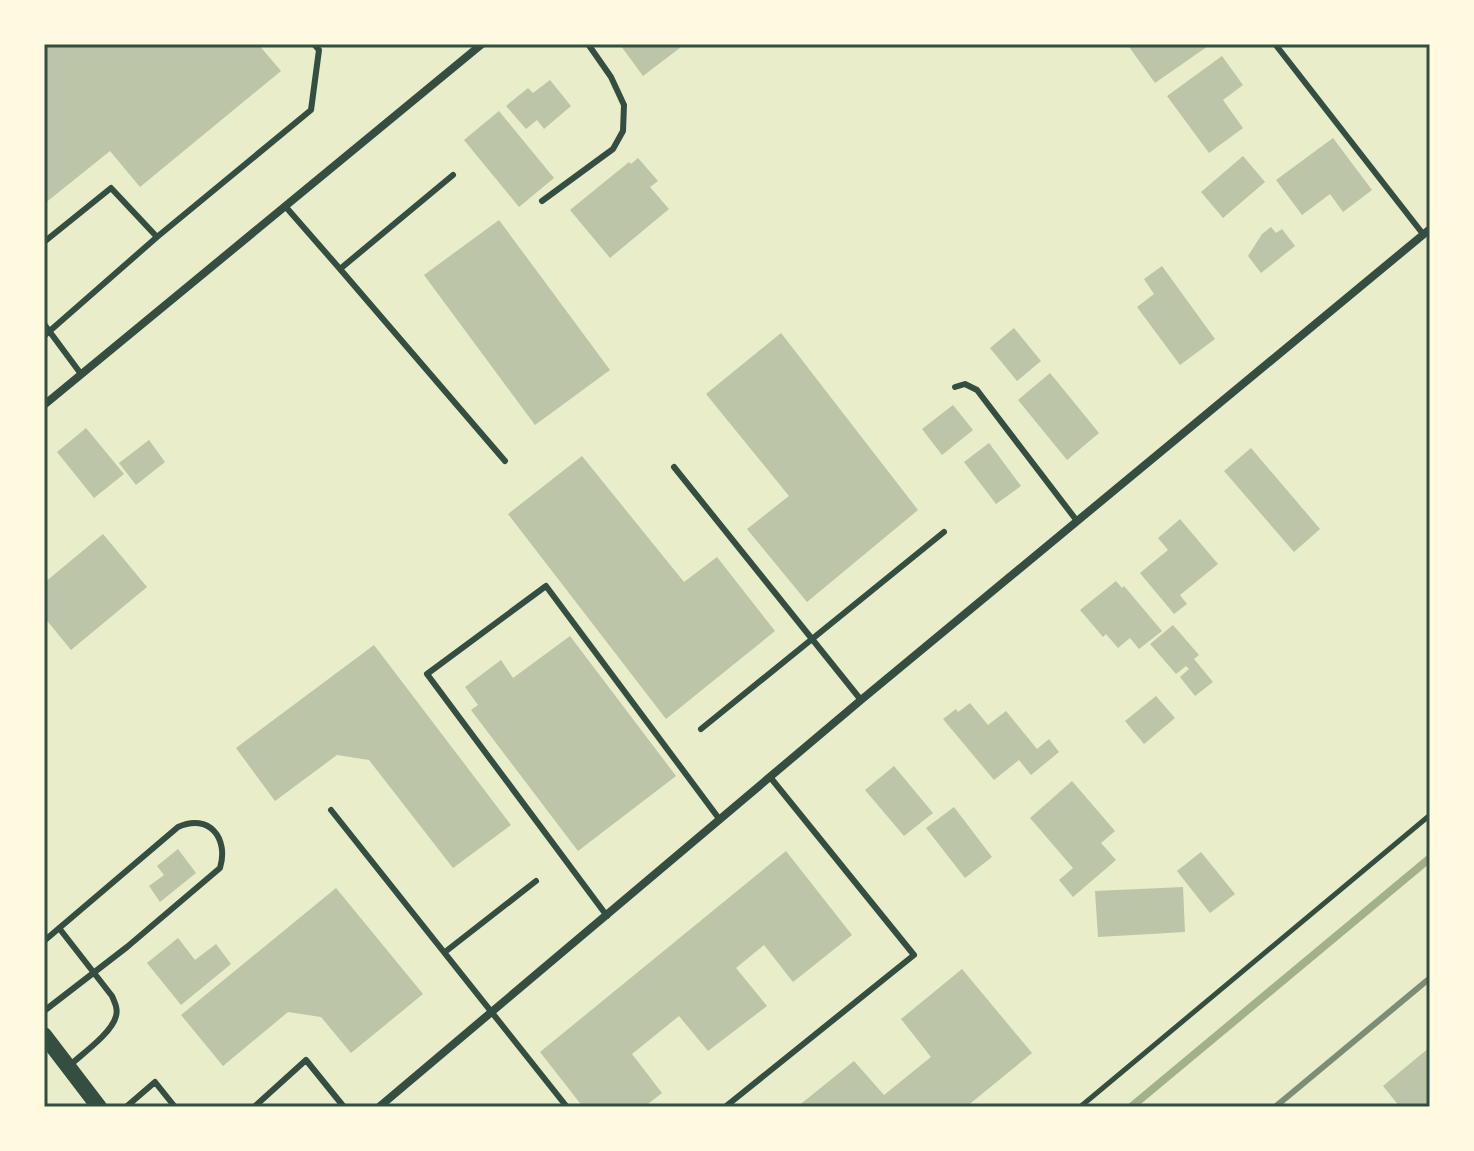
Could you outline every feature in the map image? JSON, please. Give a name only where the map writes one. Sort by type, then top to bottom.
[{"type":"main road","points":[[44,1035],[99,1107]]},
{"type":"street","points":[[44,405],[482,44]]},
{"type":"street","points":[[379,1107],[861,700],[1426,232]]},
{"type":"lane","points":[[47,334],[157,237],[311,110],[319,50],[314,44]]},
{"type":"lane","points":[[542,201],[613,149],[623,131],[624,105],[611,77],[588,44]]},
{"type":"lane","points":[[1275,44],[1426,232]]},
{"type":"lane","points":[[340,269],[453,175]]},
{"type":"lane","points":[[44,242],[111,188],[157,237]]},
{"type":"lane","points":[[285,206],[505,461]]},
{"type":"lane","points":[[44,324],[47,334],[81,374]]},
{"type":"lane","points":[[955,387],[965,384],[977,390],[1077,521]]},
{"type":"lane","points":[[674,467],[861,700]]},
{"type":"lane","points":[[701,729],[944,532]]},
{"type":"lane","points":[[607,916],[427,674],[546,586],[720,820]]},
{"type":"lane","points":[[725,1107],[914,955],[770,777]]},
{"type":"lane","points":[[331,810],[567,1107]]},
{"type":"lane","points":[[44,941],[178,827],[189,822],[200,822],[212,829],[221,842],[224,856],[220,868],[127,947],[44,1011]]},
{"type":"lane","points":[[445,952],[536,881]]},
{"type":"lane","points":[[59,928],[112,996],[117,1009],[116,1018],[109,1029],[68,1066]]},
{"type":"lane","points":[[254,1107],[306,1060],[344,1107]]},
{"type":"lane","points":[[126,1107],[155,1082],[175,1107]]},
{"type":"path","points":[[1080,1107],[1430,815]]},
{"type":"building","points":[[44,44],[258,44],[281,71],[140,187],[110,151],[44,204]]},
{"type":"building","points":[[685,44],[643,76],[621,46]]},
{"type":"building","points":[[1127,44],[1211,44],[1155,83]]},
{"type":"building","points":[[1222,56],[1243,85],[1223,100],[1243,128],[1209,153],[1167,96]]},
{"type":"building","points":[[550,80],[571,106],[544,129],[537,120],[526,129],[506,106],[528,88],[533,93]]},
{"type":"building","points":[[499,111],[554,178],[519,207],[464,140]]},
{"type":"building","points":[[1333,138],[1372,190],[1343,212],[1330,194],[1302,215],[1276,180]]},
{"type":"building","points":[[1243,156],[1265,182],[1223,218],[1201,192]]},
{"type":"building","points":[[638,158],[658,181],[650,187],[669,209],[610,258],[570,210]]},
{"type":"building","points":[[499,220],[610,370],[535,425],[424,275]]},
{"type":"building","points":[[1271,227],[1276,233],[1282,229],[1295,246],[1261,273],[1248,256],[1262,234]]},
{"type":"building","points":[[1162,266],[1215,339],[1180,365],[1137,307],[1154,294],[1144,279]]},
{"type":"building","points":[[1014,328],[1041,361],[1017,381],[990,348]]},
{"type":"building","points":[[781,333],[918,510],[807,602],[747,529],[789,496],[706,394]]},
{"type":"building","points":[[1050,373],[1099,433],[1067,460],[1018,400]]},
{"type":"building","points":[[953,405],[973,430],[942,455],[922,429]]},
{"type":"building","points":[[86,428],[124,474],[94,498],[57,452]]},
{"type":"building","points":[[149,440],[165,462],[136,485],[119,463]]},
{"type":"building","points":[[989,443],[1021,486],[996,504],[964,462]]},
{"type":"building","points":[[1251,448],[1320,529],[1294,552],[1224,471]]},
{"type":"building","points":[[582,456],[684,582],[717,557],[775,631],[666,719],[508,514]]},
{"type":"building","points":[[1180,519],[1218,564],[1180,595],[1187,604],[1174,614],[1140,573],[1168,550],[1158,538]]},
{"type":"building","points":[[103,534],[147,587],[71,650],[44,617],[44,583]]},
{"type":"building","points":[[1116,581],[1122,588],[1124,586],[1162,631],[1139,649],[1130,638],[1118,648],[1106,634],[1103,637],[1080,610]]},
{"type":"building","points":[[1173,625],[1199,655],[1194,659],[1213,682],[1195,696],[1180,677],[1189,669],[1186,666],[1176,674],[1150,644]]},
{"type":"building","points":[[570,636],[676,776],[578,851],[471,710],[478,705],[465,687],[501,660],[513,678]]},
{"type":"building","points":[[374,645],[511,825],[453,868],[369,760],[337,755],[275,801],[236,748]]},
{"type":"building","points":[[1156,696],[1175,718],[1144,744],[1125,721]]},
{"type":"building","points":[[970,703],[988,725],[1006,711],[1037,749],[1049,739],[1059,752],[1031,775],[1019,760],[994,780],[943,719]]},
{"type":"building","points":[[894,766],[933,813],[904,836],[865,790]]},
{"type":"building","points":[[1072,781],[1115,831],[1101,843],[1116,860],[1073,897],[1059,880],[1073,868],[1030,818]]},
{"type":"building","points":[[954,807],[992,857],[965,878],[926,828]]},
{"type":"building","points":[[178,849],[196,873],[160,902],[149,886],[164,875],[157,866]]},
{"type":"building","points":[[786,851],[852,935],[793,982],[764,945],[736,968],[767,1006],[708,1051],[679,1016],[632,1054],[662,1093],[644,1107],[583,1107],[540,1052]]},
{"type":"building","points":[[1201,852],[1235,894],[1210,913],[1177,871]]},
{"type":"building","points":[[1183,887],[1185,932],[1098,937],[1095,891]]},
{"type":"building","points":[[336,888],[423,994],[351,1053],[321,1017],[288,1012],[223,1066],[181,1015]]},
{"type":"building","points":[[178,938],[195,960],[216,944],[231,964],[181,1005],[147,963]]},
{"type":"building","points":[[962,969],[1032,1053],[966,1107],[797,1107],[854,1061],[884,1095],[931,1057],[901,1019]]},
{"type":"building","points":[[1430,1047],[1430,1107],[1400,1107],[1383,1086]]},
{"type":"waterway","points":[[1131,1107],[1430,858]]},
{"type":"railway","points":[[1275,1107],[1430,978]]}]
